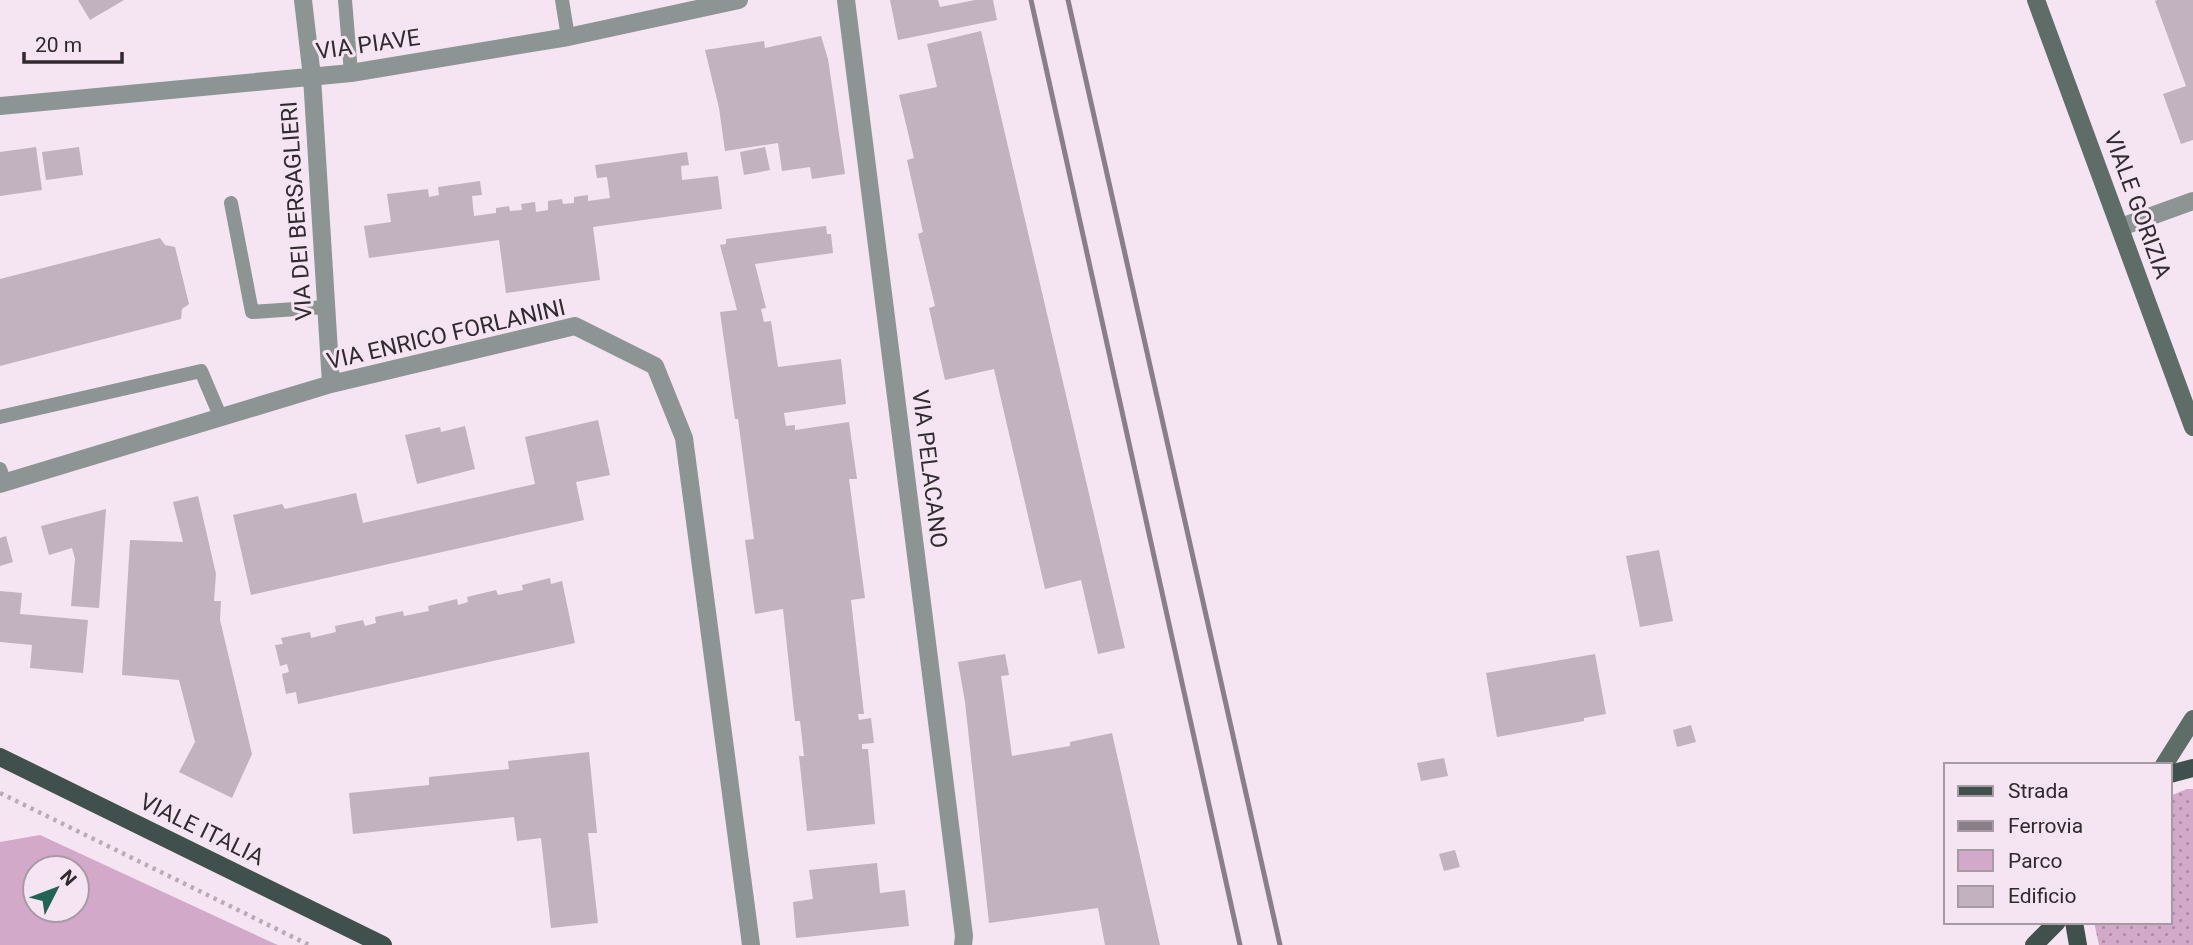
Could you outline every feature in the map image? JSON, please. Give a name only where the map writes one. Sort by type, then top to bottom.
[{"type":"main road","name":"VIALE GORIZIA","points":[[2036,0],[2193,427]]},
{"type":"main road","points":[[2165,763],[2193,719]]},
{"type":"main road","name":"VIALE ITALIA","points":[[0,757],[383,945]]},
{"type":"main road","points":[[2172,773],[2193,768]]},
{"type":"main road","points":[[2034,945],[2055,924]]},
{"type":"main road","points":[[2074,924],[2078,945]]},
{"type":"street","name":"VIA DEI BERSAGLIERI","points":[[303,0],[312,77],[331,384]]},
{"type":"street","name":"VIA PIAVE","points":[[0,106],[351,73],[568,37],[739,0]]},
{"type":"street","name":"VIA PELACANO","points":[[846,0],[961,908],[963,945]]},
{"type":"street","points":[[2121,227],[2193,201]]},
{"type":"street","name":"VIA ENRICO FORLANINI","points":[[2,479],[221,418],[331,384],[575,326],[655,366],[684,438],[751,945]]},
{"type":"lane","points":[[345,0],[351,73]]},
{"type":"lane","points":[[562,0],[568,37]]},
{"type":"lane","points":[[231,203],[252,312],[326,307]]},
{"type":"lane","points":[[0,417],[201,370],[221,418]]},
{"type":"path","points":[[0,793],[309,945]]},
{"type":"green space","points":[[2193,789],[2193,945],[2099,945],[2094,924],[2172,924],[2172,795]]},
{"type":"green space","points":[[40,835],[81,854],[21,854],[21,924],[91,924],[91,859],[278,945],[0,945],[0,842]]},
{"type":"building","points":[[78,0],[124,0],[90,20]]},
{"type":"building","points":[[890,0],[938,0],[940,7],[975,0],[993,0],[997,20],[898,40]]},
{"type":"building","points":[[2193,0],[2193,140],[2181,144],[2163,94],[2186,86],[2155,1]]},
{"type":"building","points":[[981,31],[1125,648],[1098,654],[1081,580],[1045,589],[994,369],[945,380],[929,308],[935,306],[918,234],[923,232],[907,160],[914,158],[899,95],[937,87],[927,44]]},
{"type":"building","points":[[821,36],[828,59],[845,174],[812,179],[810,167],[782,171],[778,143],[725,151],[719,108],[705,50],[764,41],[765,48]]},
{"type":"building","points":[[36,147],[42,190],[0,196],[0,152]]},
{"type":"building","points":[[79,147],[83,175],[46,180],[42,152]]},
{"type":"building","points":[[765,147],[770,170],[744,175],[740,152]]},
{"type":"building","points":[[687,152],[689,165],[681,166],[682,180],[718,176],[722,209],[593,227],[600,280],[506,293],[499,240],[369,258],[364,226],[391,222],[387,194],[428,189],[429,197],[439,195],[438,187],[480,181],[482,195],[472,196],[474,216],[496,213],[496,208],[509,206],[510,211],[522,210],[521,204],[535,202],[536,212],[548,210],[548,201],[562,199],[563,204],[574,203],[574,197],[588,195],[588,201],[610,198],[607,177],[597,178],[595,165]]},
{"type":"building","points":[[826,226],[827,234],[831,234],[833,253],[755,264],[766,308],[761,309],[764,322],[771,321],[778,367],[841,359],[846,404],[784,413],[786,426],[795,425],[795,430],[849,422],[857,479],[849,479],[865,598],[851,600],[864,714],[858,714],[859,720],[871,718],[874,743],[862,744],[862,749],[868,749],[875,824],[807,831],[799,756],[804,756],[800,721],[795,721],[783,609],[755,614],[745,540],[754,539],[720,312],[737,310],[720,245],[726,244],[726,239]]},
{"type":"building","points":[[160,238],[165,245],[175,247],[189,304],[182,309],[181,319],[0,366],[0,279]]},
{"type":"building","points":[[598,420],[610,475],[576,482],[584,520],[251,595],[233,515],[282,504],[285,509],[356,493],[363,523],[535,484],[525,437]]},
{"type":"building","points":[[465,426],[475,469],[417,484],[405,435],[440,427],[441,432]]},
{"type":"building","points":[[198,496],[216,574],[214,601],[221,601],[220,620],[252,754],[232,798],[179,772],[195,742],[179,680],[122,675],[130,540],[183,542],[173,502]]},
{"type":"building","points":[[106,509],[99,608],[71,606],[75,559],[72,548],[49,555],[41,526]]},
{"type":"building","points":[[6,536],[13,562],[0,566],[0,538]]},
{"type":"building","points":[[1659,550],[1673,621],[1640,627],[1626,556]]},
{"type":"building","points":[[550,578],[551,584],[562,581],[575,643],[298,704],[296,692],[286,694],[282,674],[289,672],[287,664],[280,666],[275,645],[283,644],[281,638],[310,632],[311,638],[336,632],[335,626],[363,620],[365,626],[376,623],[375,617],[403,611],[404,616],[429,611],[428,606],[457,599],[458,605],[468,602],[467,597],[496,590],[498,595],[523,590],[522,585]]},
{"type":"building","points":[[0,591],[22,593],[20,614],[88,620],[83,673],[30,668],[32,645],[0,642]]},
{"type":"building","points":[[1005,654],[1009,675],[1001,676],[1012,756],[1070,746],[1070,742],[1112,733],[1160,945],[1105,945],[1098,908],[989,923],[965,702],[958,662]]},
{"type":"building","points":[[1595,654],[1606,714],[1584,718],[1584,721],[1497,737],[1486,673]]},
{"type":"building","points":[[1691,725],[1696,742],[1677,747],[1673,730]]},
{"type":"building","points":[[589,752],[597,833],[588,833],[598,923],[551,928],[541,838],[517,841],[514,817],[353,834],[349,793],[429,785],[429,777],[509,769],[508,761]]},
{"type":"building","points":[[1444,758],[1448,776],[1421,781],[1417,763]]},
{"type":"building","points":[[1455,850],[1460,867],[1444,871],[1439,854]]},
{"type":"building","points":[[877,863],[880,893],[905,890],[909,926],[796,938],[793,902],[813,899],[809,870]]},
{"type":"railway","points":[[1031,0],[1240,945]]},
{"type":"railway","points":[[1068,0],[1280,945]]}]
